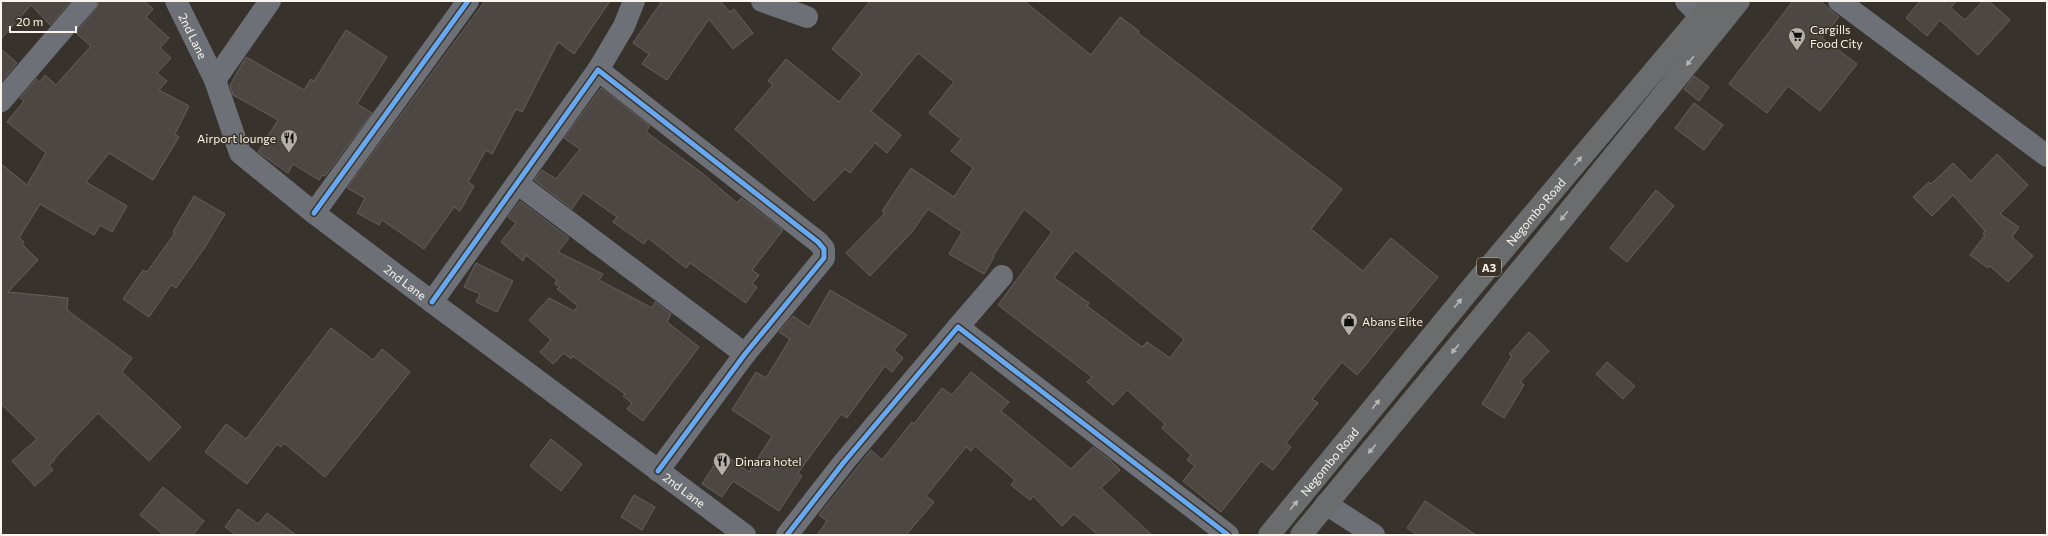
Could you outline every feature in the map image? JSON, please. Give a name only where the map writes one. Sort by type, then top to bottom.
[{"type":"highway","name":"Negombo Road","points":[[1269,535],[1472,287],[1703,12],[1739,1]]},
{"type":"highway","name":"Negombo Road","points":[[1301,535],[1561,221],[1703,12]]},
{"type":"street","points":[[1,101],[87,1]]},
{"type":"street","name":"2nd Lane","points":[[176,1],[215,80],[240,153],[314,213],[745,535]]},
{"type":"street","points":[[215,80],[270,1]]},
{"type":"street","points":[[314,213],[468,1]]},
{"type":"street","points":[[432,302],[598,70],[624,26],[634,1]]},
{"type":"street","points":[[762,1],[807,17]]},
{"type":"street","points":[[1839,1],[2047,156]]},
{"type":"street","points":[[598,70],[818,242],[824,249],[824,258],[745,354],[658,471]]},
{"type":"street","points":[[517,183],[745,354]]},
{"type":"street","points":[[787,535],[844,462],[1002,276]]},
{"type":"street","points":[[958,327],[1228,535]]},
{"type":"street","points":[[1326,504],[1374,535]]},
{"type":"building","points":[[1,1],[71,1],[50,25],[31,5],[1,39]]},
{"type":"building","points":[[99,1],[144,1],[153,9],[146,17],[169,38],[160,48],[171,58],[157,73],[167,81],[159,90],[189,106],[175,134],[179,137],[153,180],[109,153],[86,182],[127,206],[112,232],[100,225],[94,235],[40,204],[19,238],[24,242],[22,244],[38,260],[8,292],[68,298],[67,310],[132,358],[122,372],[181,427],[149,461],[98,413],[54,459],[55,460],[49,465],[53,470],[35,486],[12,461],[37,439],[1,404],[1,164],[27,185],[46,153],[7,122],[24,101],[20,98],[36,79],[40,82],[45,75],[56,85],[91,46],[76,33],[96,9]]},
{"type":"building","points":[[485,1],[610,1],[574,54],[558,42],[522,112],[516,109],[492,154],[486,150],[468,182],[474,186],[460,211],[454,207],[424,249],[382,220],[379,225],[357,213],[365,198],[347,188]]},
{"type":"building","points":[[662,1],[722,1],[721,2],[730,12],[734,9],[753,33],[733,49],[709,19],[667,80],[642,64],[649,54],[633,43]]},
{"type":"building","points":[[870,1],[1024,1],[1091,55],[1120,17],[1139,31],[1138,33],[1342,189],[1311,229],[1363,271],[1391,238],[1438,277],[1357,375],[1342,362],[1312,399],[1318,403],[1286,443],[1291,447],[1273,470],[1261,461],[1221,512],[1183,481],[1195,466],[1187,460],[1191,455],[1162,428],[1165,424],[1127,390],[1113,405],[1087,382],[1092,377],[998,305],[1052,232],[1024,209],[993,256],[994,257],[984,274],[949,254],[962,232],[928,209],[912,232],[870,276],[846,253],[885,213],[882,211],[911,168],[954,197],[973,168],[951,151],[961,139],[929,113],[954,82],[918,53],[871,111],[901,135],[887,153],[875,143],[850,173],[845,169],[814,201],[735,129],[773,85],[768,81],[786,59],[839,102],[862,74],[832,49]],"holes":[[[1075,250],[1184,339],[1170,358],[1147,342],[1142,347],[1087,306],[1089,303],[1054,278]]]},
{"type":"building","name":"Cargills Food City","points":[[1793,1],[1820,1],[1839,17],[1822,38],[1857,64],[1820,111],[1788,86],[1767,113],[1729,84]]},
{"type":"building","points":[[1920,1],[1956,1],[1951,8],[1965,20],[1983,1],[1989,1],[2010,20],[1978,55],[1940,20],[1927,36],[1906,18]]},
{"type":"building","points":[[346,30],[387,57],[357,104],[372,113],[325,176],[322,175],[319,180],[293,164],[288,173],[258,152],[278,120],[233,95],[230,85],[246,57],[304,90],[311,79],[314,81]]},
{"type":"building","points":[[1,49],[17,63],[1,82]]},
{"type":"building","points":[[1694,76],[1709,87],[1699,101],[1684,89]]},
{"type":"building","points":[[601,88],[650,126],[646,132],[702,173],[737,203],[741,198],[783,230],[752,270],[759,275],[752,284],[757,287],[746,303],[690,263],[686,268],[648,238],[644,244],[613,222],[617,217],[583,193],[572,209],[534,180],[542,170],[556,179],[580,149],[564,138]]},
{"type":"building","points":[[1694,103],[1723,125],[1704,150],[1675,128]]},
{"type":"building","points":[[1997,154],[2028,185],[2000,214],[2019,227],[2012,237],[2033,256],[2008,282],[1990,266],[1988,268],[1970,255],[1985,235],[1983,234],[1985,231],[1953,195],[1932,216],[1913,197],[1929,182],[1931,184],[1953,163],[1971,181]]},
{"type":"building","points":[[1656,190],[1674,206],[1627,262],[1610,248]]},
{"type":"building","points":[[194,196],[225,214],[203,250],[176,288],[171,285],[149,317],[123,299],[143,270],[147,272],[175,233],[173,232]]},
{"type":"building","points":[[520,201],[569,238],[558,252],[603,274],[599,280],[652,308],[655,302],[671,314],[667,322],[699,347],[643,421],[627,409],[632,403],[623,396],[625,394],[573,356],[571,359],[564,353],[553,364],[540,352],[551,340],[529,320],[549,298],[574,311],[578,306],[557,289],[560,287],[555,284],[557,280],[526,255],[523,261],[501,242],[516,223],[508,217]]},
{"type":"building","points":[[476,263],[513,281],[497,312],[476,302],[480,294],[464,287]]},
{"type":"building","points":[[830,290],[907,335],[894,350],[903,358],[892,372],[885,366],[847,418],[841,414],[798,473],[802,476],[779,511],[733,481],[722,497],[702,484],[722,453],[749,472],[772,436],[732,410],[756,372],[766,378],[790,339],[779,332],[793,316],[809,327]]},
{"type":"building","points":[[331,328],[373,360],[382,349],[410,372],[325,477],[284,443],[281,447],[277,444],[247,484],[205,452],[226,424],[246,439]]},
{"type":"building","points":[[1529,332],[1549,351],[1520,382],[1524,385],[1504,418],[1482,404],[1512,356],[1509,354]]},
{"type":"building","points":[[1607,362],[1635,386],[1623,399],[1596,374]]},
{"type":"building","points":[[971,372],[1009,402],[1001,411],[1071,469],[1093,447],[1109,459],[1120,470],[1101,488],[1152,535],[1098,535],[1074,514],[1062,526],[1033,496],[1030,500],[1011,485],[1015,480],[975,446],[971,451],[966,447],[926,496],[934,502],[906,535],[817,535],[827,521],[819,515],[871,450],[882,460],[912,422],[914,424],[942,388],[952,395]]},
{"type":"building","points":[[551,439],[582,464],[561,491],[530,466]]},
{"type":"building","points":[[163,487],[204,521],[193,535],[164,535],[140,515]]},
{"type":"building","points":[[634,495],[655,507],[642,530],[621,517]]},
{"type":"building","points":[[1425,501],[1476,535],[1417,535],[1407,528]]},
{"type":"building","points":[[238,509],[258,524],[267,513],[296,535],[236,535],[225,527]]},
{"type":"cycle path","points":[[314,213],[468,1]]},
{"type":"cycle path","points":[[432,302],[598,70],[818,242],[824,249],[824,258],[745,354],[658,471]]},
{"type":"cycle path","points":[[787,535],[844,462],[958,327],[1228,535]]},
{"type":"place","name":"Cargills Food City","points":[[1797,51]]},
{"type":"place","name":"Airport lounge","points":[[289,153]]},
{"type":"place","name":"Abans Elite","points":[[1349,336]]},
{"type":"place","name":"Dinara hotel","points":[[722,476]]}]
